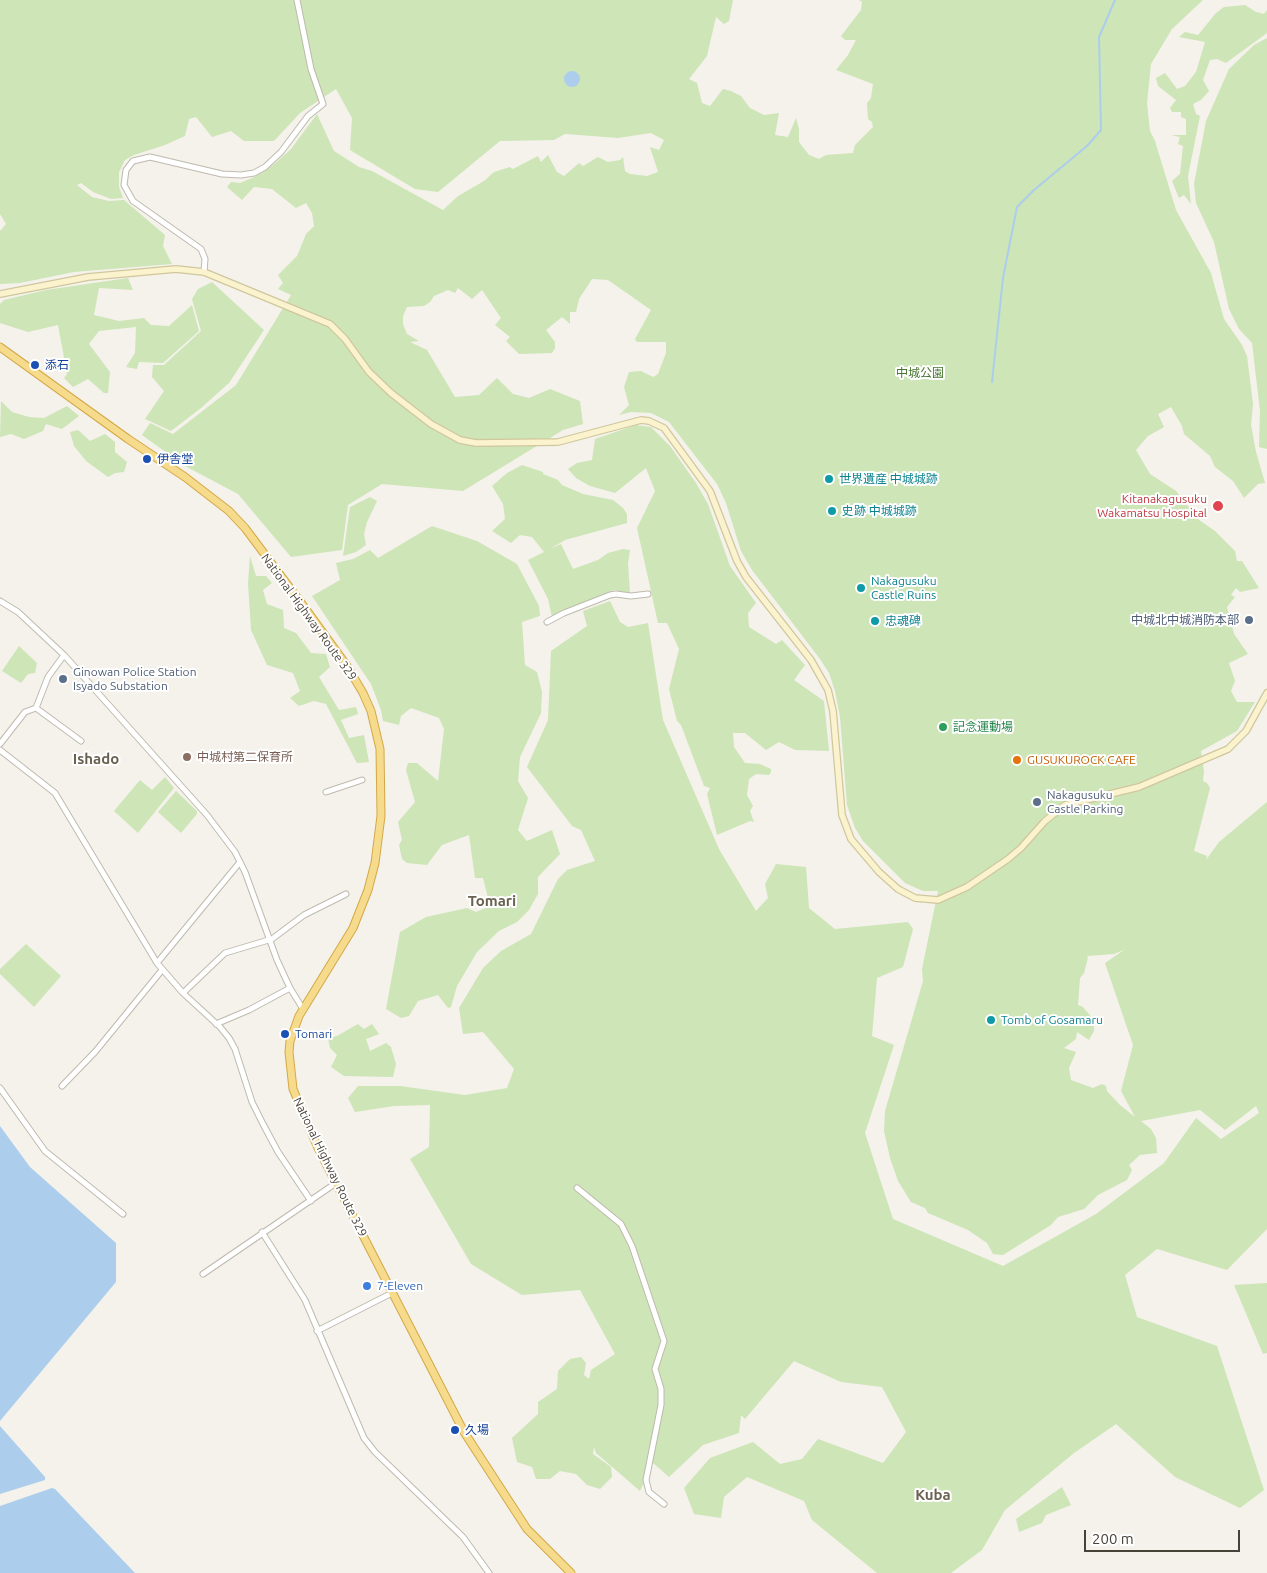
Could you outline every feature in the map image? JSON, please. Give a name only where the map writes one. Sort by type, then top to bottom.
[{"type":"highway","name":"National Highway Route 329","points":[[0,347],[128,439],[185,477],[229,512],[250,535],[305,608],[347,666],[363,693],[371,711],[380,749],[381,816],[375,864],[368,890],[353,928],[303,1008],[290,1040],[289,1052],[293,1089],[307,1124],[336,1183],[469,1440],[527,1529],[571,1573]]},
{"type":"main road","points":[[0,294],[67,280],[113,275],[176,270],[204,272],[330,324],[345,339],[369,372],[391,393],[431,424],[460,440],[476,443],[558,442],[641,420],[649,420],[664,428],[710,491],[737,562],[746,577],[811,660],[828,690],[833,711],[842,814],[851,839],[880,872],[910,896],[931,900],[959,891],[1008,859],[1045,821],[1065,804],[1139,787],[1228,749],[1246,731],[1267,693]]},
{"type":"street","points":[[204,272],[205,259],[201,249],[133,201],[124,185],[126,170],[132,161],[150,157],[222,174],[241,175],[254,173],[265,167],[281,152],[308,116],[323,104],[311,69],[297,0]]},
{"type":"street","points":[[547,622],[564,613],[610,595],[630,596],[648,594]]},
{"type":"street","points":[[0,602],[18,612],[64,655],[207,815],[240,862],[290,988],[303,1008]]},
{"type":"street","points":[[0,744],[25,712],[36,708],[51,671],[64,655]]},
{"type":"street","points":[[36,708],[81,741]]},
{"type":"street","points":[[0,750],[55,794],[157,963],[183,993],[216,1024],[235,1049],[246,1087],[263,1124],[278,1152],[311,1201]]},
{"type":"street","points":[[326,792],[362,780]]},
{"type":"street","points":[[157,963],[240,862]]},
{"type":"street","points":[[183,993],[225,953],[270,939],[304,915],[346,894]]},
{"type":"street","points":[[62,1086],[95,1052],[162,970]]},
{"type":"street","points":[[216,1024],[249,1010],[290,988]]},
{"type":"street","points":[[0,1088],[45,1151],[123,1214]]},
{"type":"street","points":[[205,1272],[336,1183]]},
{"type":"street","points":[[577,1188],[621,1224],[632,1246],[664,1341],[655,1369],[661,1389],[661,1405],[646,1480],[649,1492],[664,1504]]},
{"type":"street","points":[[262,1232],[305,1300],[317,1332],[364,1438],[375,1452],[463,1537],[489,1573]]},
{"type":"street","points":[[317,1332],[392,1293]]},
{"type":"green space","name":"中城公園","points":[[0,0],[733,0],[729,21],[724,24],[716,17],[707,56],[689,79],[697,83],[702,103],[710,106],[723,89],[741,96],[750,108],[764,115],[779,113],[775,135],[788,137],[796,118],[799,129],[799,142],[809,155],[819,159],[826,155],[853,153],[855,145],[873,127],[872,122],[868,119],[867,103],[871,98],[873,84],[836,70],[848,55],[856,40],[845,40],[841,36],[861,10],[862,2],[859,0],[1203,0],[1172,29],[1151,64],[1147,103],[1150,131],[1155,141],[1176,210],[1211,273],[1224,319],[1242,345],[1247,356],[1253,404],[1251,425],[1265,483],[1258,484],[1244,498],[1233,481],[1215,467],[1210,456],[1184,434],[1182,426],[1171,407],[1158,414],[1164,427],[1148,436],[1136,450],[1150,474],[1176,491],[1199,520],[1215,531],[1235,551],[1237,561],[1242,561],[1259,588],[1240,592],[1236,588],[1231,595],[1235,597],[1227,607],[1234,634],[1248,654],[1229,663],[1235,681],[1231,691],[1237,702],[1255,702],[1237,731],[1201,751],[1204,771],[1203,781],[1210,788],[1194,851],[1207,856],[1206,860],[1219,842],[1267,802],[1267,1229],[1227,1270],[1157,1249],[1125,1275],[1137,1317],[1217,1346],[1264,1490],[1240,1508],[1175,1477],[1116,1424],[1074,1453],[1005,1510],[982,1550],[951,1573],[877,1573],[812,1520],[804,1501],[747,1477],[724,1497],[721,1518],[694,1514],[684,1488],[710,1458],[753,1442],[780,1464],[802,1459],[818,1439],[883,1463],[906,1432],[882,1387],[841,1382],[794,1361],[745,1419],[741,1415],[739,1433],[703,1445],[669,1477],[653,1463],[640,1491],[596,1453],[594,1447],[593,1454],[611,1467],[612,1477],[600,1489],[587,1485],[576,1474],[560,1471],[550,1479],[536,1479],[532,1467],[517,1462],[512,1438],[538,1414],[538,1402],[557,1389],[558,1371],[570,1359],[581,1357],[586,1363],[584,1375],[589,1379],[591,1370],[615,1354],[580,1290],[522,1295],[471,1264],[410,1159],[429,1147],[430,1105],[394,1106],[355,1112],[348,1098],[358,1086],[400,1086],[465,1095],[507,1088],[514,1069],[483,1032],[463,1034],[459,1008],[483,968],[501,951],[531,934],[558,879],[567,870],[595,861],[581,830],[572,826],[527,767],[548,720],[551,651],[587,626],[583,611],[610,601],[620,622],[628,627],[648,623],[663,720],[719,849],[756,911],[768,898],[765,884],[776,864],[806,867],[809,908],[835,929],[908,922],[913,929],[903,967],[877,978],[872,1036],[894,1045],[865,1133],[893,1219],[1003,1266],[1096,1214],[1164,1163],[1196,1118],[1221,1139],[1259,1113],[1256,1106],[1225,1130],[1200,1110],[1141,1121],[1151,1129],[1156,1138],[1157,1153],[1140,1155],[1129,1165],[1132,1170],[1127,1180],[1098,1195],[1084,1209],[1058,1217],[1051,1225],[1003,1255],[993,1254],[987,1243],[968,1230],[928,1213],[925,1208],[911,1202],[898,1181],[890,1158],[884,1131],[885,1111],[923,981],[922,969],[938,891],[923,891],[905,883],[863,841],[855,828],[847,805],[840,717],[829,673],[752,570],[741,551],[726,503],[717,484],[669,422],[651,413],[631,412],[619,415],[629,405],[624,387],[629,372],[641,371],[653,377],[658,374],[666,353],[666,342],[637,342],[635,339],[651,310],[608,280],[592,279],[579,299],[576,312],[570,312],[570,324],[562,317],[546,330],[555,342],[555,348],[552,353],[519,354],[506,341],[510,337],[495,325],[501,318],[482,290],[472,299],[458,288],[455,293],[448,290],[434,296],[424,306],[407,307],[403,316],[403,324],[407,334],[419,341],[410,342],[427,350],[455,397],[479,395],[497,378],[513,394],[529,398],[550,389],[580,401],[583,424],[563,430],[463,491],[382,484],[348,505],[342,550],[291,557],[238,494],[185,466],[142,435],[150,423],[173,434],[236,385],[291,295],[278,289],[283,283],[278,275],[297,256],[306,234],[314,226],[312,213],[306,203],[296,208],[272,189],[254,187],[242,200],[227,187],[231,182],[240,183],[273,165],[291,149],[317,114],[334,151],[359,167],[372,171],[443,210],[458,196],[484,181],[494,172],[510,167],[513,169],[538,156],[541,162],[548,155],[557,172],[564,176],[579,163],[583,166],[598,157],[608,162],[620,160],[623,157],[625,171],[630,174],[647,176],[658,172],[650,147],[659,150],[664,140],[651,133],[618,138],[565,134],[554,140],[500,141],[438,192],[415,189],[350,150],[352,118],[336,89],[300,113],[274,141],[244,141],[231,131],[212,137],[196,117],[189,119],[185,136],[125,160],[119,172],[119,187],[123,198],[111,199],[93,192],[81,183],[77,185],[92,197],[109,201],[124,200],[165,235],[163,246],[172,264],[74,272],[20,283],[0,284],[0,231],[6,224],[0,214]],"holes":[[[1124,950],[1105,963],[1133,1045],[1121,1091],[1135,1117],[1120,1105],[1107,1091],[1106,1086],[1102,1084],[1093,1088],[1071,1080],[1069,1068],[1076,1052],[1064,1048],[1076,1039],[1077,1032],[1089,1040],[1094,1031],[1094,1025],[1088,1025],[1092,1018],[1083,1007],[1078,1005],[1080,978],[1084,973],[1087,956],[1114,954]]]},
{"type":"green space","points":[[1245,5],[1256,12],[1264,14],[1267,10],[1267,33],[1226,63],[1217,59],[1210,60],[1203,80],[1209,91],[1201,100],[1193,104],[1196,114],[1200,116],[1188,176],[1191,204],[1184,195],[1179,198],[1172,181],[1180,174],[1183,146],[1178,144],[1180,137],[1171,135],[1186,135],[1186,119],[1181,117],[1181,112],[1172,112],[1170,108],[1176,100],[1158,86],[1156,78],[1165,73],[1177,89],[1185,86],[1196,72],[1205,42],[1179,37],[1185,32],[1198,35],[1216,13],[1224,7]]},
{"type":"green space","points":[[1267,38],[1267,449],[1259,447],[1260,411],[1252,343],[1239,329],[1229,309],[1214,242],[1196,203],[1194,184],[1206,121],[1229,69],[1254,45]]},
{"type":"green space","points":[[128,278],[133,290],[99,288],[94,315],[119,321],[144,318],[151,325],[169,326],[192,305],[199,331],[163,363],[139,362],[137,369],[126,367],[135,353],[136,327],[99,331],[89,344],[110,372],[108,393],[104,393],[88,379],[73,387],[64,378],[67,374],[58,325],[28,332],[0,323],[0,304],[4,300],[46,290]]},
{"type":"green space","points":[[212,282],[264,330],[229,383],[171,431],[145,419],[164,391],[152,377],[153,365],[164,365],[201,331],[192,299],[198,289]]},
{"type":"green space","points":[[1,401],[12,412],[29,417],[44,418],[67,406],[79,416],[62,429],[46,424],[43,431],[24,439],[11,434],[0,437]]},
{"type":"green space","points":[[636,425],[651,427],[670,446],[708,504],[730,566],[756,603],[748,613],[749,627],[776,644],[782,640],[805,665],[794,680],[824,701],[829,751],[795,750],[779,742],[766,750],[745,733],[733,733],[734,747],[745,763],[760,764],[771,769],[771,772],[769,775],[756,774],[749,779],[747,795],[753,806],[750,811],[754,822],[750,821],[717,835],[707,794],[710,788],[704,786],[681,725],[677,721],[669,689],[679,649],[667,623],[658,623],[637,528],[655,491],[646,468],[615,493],[590,486],[576,478],[568,469],[577,463],[592,460],[595,439]]},
{"type":"green space","points":[[78,430],[90,441],[105,434],[115,442],[115,452],[127,462],[124,472],[115,473],[108,477],[86,461],[74,446],[70,432]]},
{"type":"green space","points":[[522,465],[543,472],[543,474],[558,480],[562,485],[583,494],[613,500],[623,508],[627,514],[627,523],[565,540],[550,549],[561,544],[573,569],[598,560],[608,553],[623,549],[630,550],[628,563],[630,594],[614,590],[552,617],[548,599],[528,560],[544,552],[532,537],[520,535],[511,543],[492,531],[505,519],[503,504],[492,486],[507,473]]},
{"type":"green space","points":[[370,497],[377,501],[367,522],[364,534],[366,545],[356,552],[343,556],[350,507]]},
{"type":"green space","points":[[432,526],[477,541],[517,564],[539,606],[540,616],[522,622],[525,665],[537,672],[542,692],[541,713],[520,757],[518,781],[528,798],[518,830],[527,841],[552,830],[560,854],[538,877],[538,894],[529,910],[517,922],[499,931],[477,952],[457,986],[451,1007],[448,1008],[438,995],[418,1001],[409,1016],[401,1018],[386,1009],[400,932],[426,917],[467,908],[476,912],[490,906],[483,878],[475,878],[469,835],[442,845],[427,865],[407,863],[402,859],[399,845],[402,840],[398,822],[415,802],[406,770],[408,763],[417,763],[438,781],[444,729],[439,718],[411,708],[401,716],[399,725],[383,721],[371,684],[312,596],[340,580],[336,563],[353,559],[370,550],[378,558]]},
{"type":"green space","points":[[250,556],[256,576],[266,576],[272,583],[263,590],[267,604],[283,610],[284,628],[296,633],[311,653],[326,654],[330,667],[319,677],[339,710],[356,707],[358,714],[341,720],[349,738],[364,735],[369,762],[357,763],[326,704],[314,701],[299,706],[290,698],[300,691],[293,673],[267,665],[251,630],[248,583]]},
{"type":"green space","points":[[19,646],[37,663],[35,673],[28,674],[21,683],[2,671]]},
{"type":"green space","points":[[165,777],[174,788],[138,833],[114,811],[140,780],[152,790]]},
{"type":"green space","points":[[176,791],[197,811],[197,814],[181,833],[158,812]]},
{"type":"green space","points":[[26,944],[61,976],[34,1007],[0,974],[0,969]]},
{"type":"green space","points":[[358,1024],[364,1029],[372,1024],[379,1034],[366,1039],[370,1051],[386,1043],[391,1047],[396,1064],[393,1077],[344,1076],[331,1067],[337,1055],[330,1048],[328,1038],[337,1036]]},
{"type":"green space","points":[[1267,1283],[1267,1353],[1263,1354],[1234,1285]]},
{"type":"green space","points":[[1062,1487],[1071,1505],[1046,1515],[1042,1523],[1019,1532],[1016,1519]]},
{"type":"water","points":[[572,71],[578,73],[580,79],[578,85],[572,87],[566,85],[564,79],[566,73]]},
{"type":"water","points":[[0,1126],[30,1167],[116,1243],[116,1282],[0,1421]]},
{"type":"water","points":[[0,1426],[45,1477],[45,1480],[0,1494]]},
{"type":"water","points":[[52,1488],[135,1573],[0,1573],[0,1506]]},
{"type":"waterway","points":[[992,382],[1003,278],[1017,207],[1034,190],[1087,146],[1101,130],[1099,37],[1115,0]]},
{"type":"place","name":"添石","points":[[35,365]]},
{"type":"place","name":"伊舎堂","points":[[147,459]]},
{"type":"place","name":"世界遺産 中城城跡","points":[[829,479]]},
{"type":"place","name":"Kitanakagusuku Wakamatsu Hospital","points":[[1218,506]]},
{"type":"place","name":"史跡 中城城跡","points":[[832,511]]},
{"type":"place","name":"Nakagusuku Castle Ruins","points":[[861,588]]},
{"type":"place","name":"中城北中城消防本部","points":[[1249,620]]},
{"type":"place","name":"忠魂碑","points":[[875,621]]},
{"type":"place","name":"Ginowan Police Station Isyado Substation","points":[[63,679]]},
{"type":"place","name":"記念運動場","points":[[943,727]]},
{"type":"place","name":"中城村第二保育所","points":[[187,757]]},
{"type":"place","name":"GUSUKUROCK CAFE","points":[[1017,760]]},
{"type":"place","name":"Nakagusuku Castle Parking","points":[[1037,802]]},
{"type":"place","name":"Tomb of Gosamaru","points":[[991,1020]]},
{"type":"place","name":"Tomari","points":[[285,1034]]},
{"type":"place","name":"7-Eleven","points":[[367,1286]]},
{"type":"place","name":"久場","points":[[455,1430]]},
{"type":"district","name":"Ishado","points":[[96,759]]},
{"type":"district","name":"Tomari","points":[[492,901]]},
{"type":"district","name":"Kuba","points":[[933,1495]]}]
